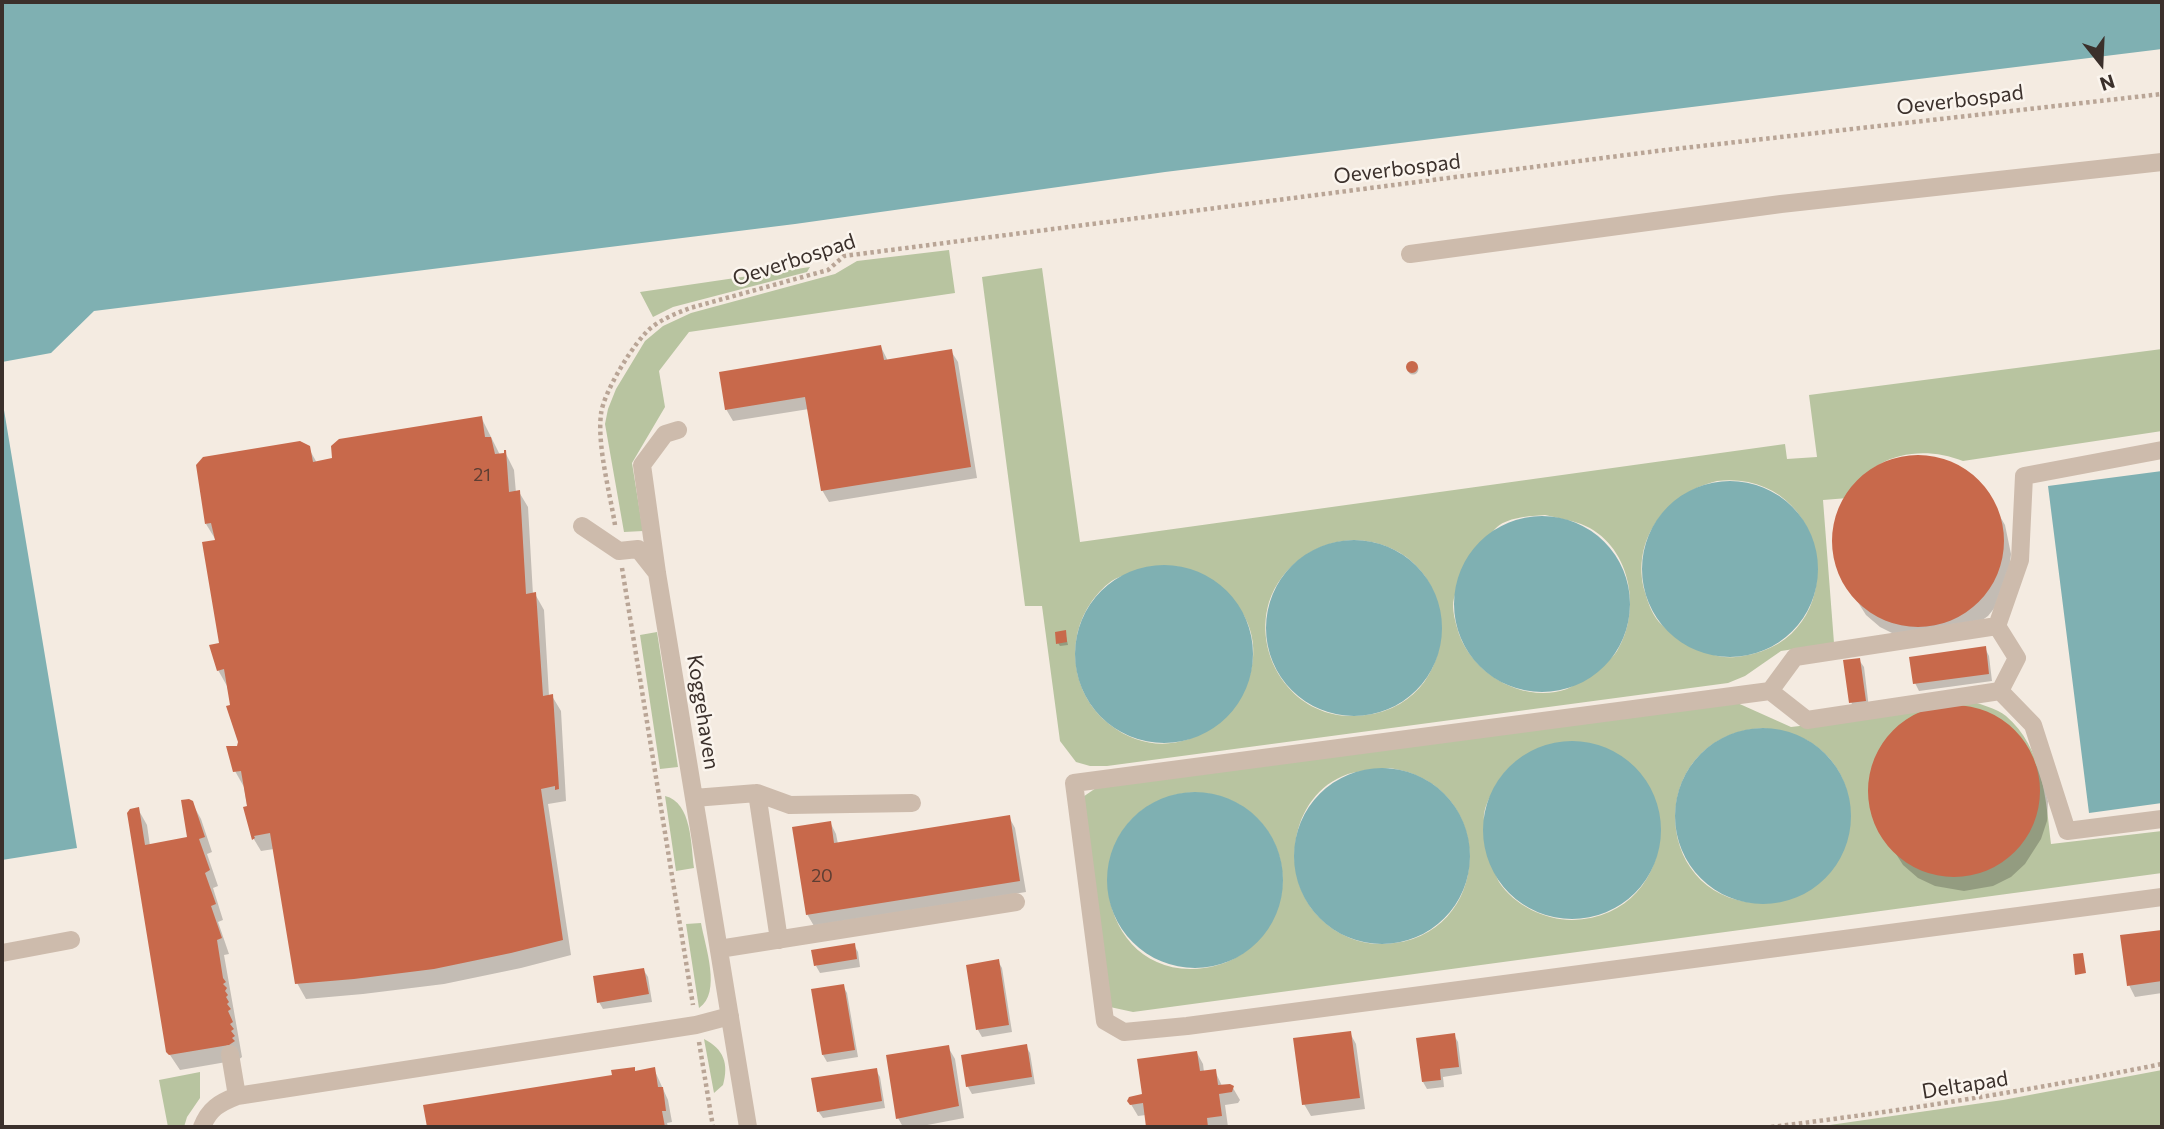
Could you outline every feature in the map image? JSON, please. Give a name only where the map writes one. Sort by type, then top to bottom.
[{"type":"street","points":[[1410,254],[1781,204],[2162,162]]},
{"type":"street","name":"Koggehaven","points":[[678,430],[665,434],[642,465],[657,573],[748,1127]]},
{"type":"street","points":[[1997,626],[2020,560],[2024,476],[2162,450]]},
{"type":"street","points":[[582,526],[619,551],[638,549],[657,573]]},
{"type":"street","points":[[1770,691],[1795,657],[1997,626]]},
{"type":"street","points":[[1997,626],[2018,658],[2000,691]]},
{"type":"street","points":[[2000,691],[1808,720],[1770,691],[1074,783],[1105,1021],[1124,1032],[1187,1026],[2162,897]]},
{"type":"street","points":[[2000,691],[2033,725],[2067,831],[2162,819]]},
{"type":"street","points":[[694,798],[757,793],[790,806],[912,803]]},
{"type":"street","points":[[757,793],[779,940]]},
{"type":"street","points":[[719,949],[1016,902]]},
{"type":"street","points":[[2,953],[71,940]]},
{"type":"street","points":[[202,1127],[207,1114],[219,1103],[237,1096],[696,1025],[730,1016]]},
{"type":"street","points":[[229,1054],[237,1096]]},
{"type":"path","name":"Oeverbospad","points":[[619,551],[600,432],[601,411],[630,355],[650,328],[671,315],[690,308],[828,270],[844,257],[1657,151],[2162,94]]},
{"type":"path","points":[[619,551],[713,1127]]},
{"type":"path","name":"Deltapad","points":[[1771,1127],[1859,1117],[2021,1092],[2162,1064]]},
{"type":"green space","points":[[949,250],[955,293],[689,332],[659,371],[665,407],[632,463],[643,531],[624,532],[605,424],[616,389],[645,341],[663,326],[691,313],[835,274],[857,261]]},
{"type":"green space","points":[[810,267],[807,272],[673,307],[653,317],[640,292]]},
{"type":"green space","points":[[1042,268],[1080,542],[1785,444],[1787,459],[1817,457],[1809,395],[2162,349],[2162,431],[1963,461],[1930,453],[1883,462],[1857,483],[1848,498],[1823,500],[1834,643],[1781,651],[1745,676],[1728,683],[1107,766],[1090,766],[1076,762],[1060,741],[1042,606],[1025,606],[982,277]],"holes":[[[1717,481],[1756,484],[1786,500],[1806,526],[1816,557],[1815,590],[1803,620],[1779,643],[1743,656],[1714,655],[1665,628],[1653,614],[1642,573],[1643,554],[1648,537],[1668,508],[1699,487]],[[1545,515],[1581,524],[1598,533],[1621,561],[1630,597],[1625,634],[1615,654],[1574,685],[1551,693],[1518,689],[1488,673],[1466,649],[1454,616],[1454,598],[1487,540],[1500,525],[1525,517]],[[1354,540],[1392,549],[1419,569],[1436,597],[1441,629],[1436,660],[1419,688],[1392,708],[1354,716],[1326,712],[1309,705],[1294,694],[1275,668],[1265,625],[1269,602],[1282,577],[1302,558],[1340,541]],[[1172,566],[1202,576],[1219,588],[1244,616],[1253,648],[1248,680],[1232,708],[1208,730],[1177,742],[1143,741],[1109,724],[1096,712],[1080,683],[1075,649],[1083,616],[1092,601],[1112,581],[1135,572]]]},
{"type":"green space","points":[[657,632],[678,767],[660,769],[640,635]]},
{"type":"green space","points":[[1966,699],[2002,713],[2018,729],[2035,759],[2044,792],[2051,844],[2162,831],[2162,873],[1133,1012],[1110,1007],[1077,801],[1096,788],[1733,701],[1791,727],[1896,715]],"holes":[[[1763,728],[1796,736],[1813,744],[1829,757],[1840,774],[1850,811],[1849,830],[1843,849],[1834,866],[1820,881],[1798,895],[1783,901],[1757,903],[1721,894],[1695,874],[1680,847],[1675,816],[1681,785],[1697,757],[1725,737]],[[1575,742],[1613,753],[1640,774],[1655,802],[1660,834],[1653,865],[1637,892],[1609,912],[1572,920],[1531,910],[1505,890],[1496,875],[1484,824],[1487,804],[1505,772],[1525,756],[1562,743]],[[1390,768],[1426,780],[1451,802],[1465,829],[1470,860],[1463,890],[1447,917],[1421,936],[1385,944],[1351,938],[1322,920],[1308,903],[1299,883],[1295,861],[1296,840],[1302,819],[1312,800],[1328,785],[1348,774]],[[1185,793],[1215,795],[1240,805],[1260,821],[1274,842],[1282,867],[1282,892],[1273,918],[1256,942],[1238,956],[1219,965],[1204,968],[1167,966],[1138,950],[1118,924],[1109,893],[1110,861],[1123,830],[1148,807]]]},
{"type":"green space","points":[[665,796],[674,800],[685,816],[691,837],[694,868],[676,871]]},
{"type":"green space","points":[[701,923],[711,981],[706,1001],[699,1008],[686,924]]},
{"type":"green space","points":[[704,1039],[716,1047],[725,1064],[723,1085],[714,1093]]},
{"type":"green space","points":[[2162,1070],[2162,1127],[1816,1127],[2003,1100]]},
{"type":"green space","points":[[200,1072],[200,1098],[187,1117],[184,1127],[168,1127],[159,1080]]},
{"type":"water","points":[[2,2],[2162,2],[2162,49],[1165,172],[795,224],[94,311],[51,353],[2,362]]},
{"type":"water","points":[[2,398],[77,848],[2,860]]},
{"type":"water","points":[[2162,471],[2162,803],[2089,813],[2048,486]]},
{"type":"water","points":[[1730,481],[1764,487],[1793,506],[1812,535],[1818,569],[1812,603],[1793,632],[1764,651],[1730,657],[1696,651],[1667,632],[1648,603],[1642,569],[1648,535],[1667,506],[1696,487]]},
{"type":"water","points":[[1542,516],[1576,522],[1605,541],[1624,570],[1630,604],[1624,638],[1605,667],[1576,686],[1542,692],[1508,686],[1479,667],[1460,638],[1454,604],[1460,570],[1479,541],[1508,522]]},
{"type":"water","points":[[1354,540],[1388,546],[1417,565],[1436,594],[1442,628],[1436,662],[1417,691],[1388,710],[1354,716],[1320,710],[1291,691],[1272,662],[1266,628],[1272,594],[1291,565],[1320,546]]},
{"type":"water","points":[[1164,565],[1198,572],[1227,591],[1246,620],[1253,654],[1246,688],[1227,717],[1198,736],[1164,743],[1130,736],[1101,717],[1082,688],[1075,654],[1082,620],[1101,591],[1130,572]]},
{"type":"water","points":[[1763,728],[1797,735],[1825,754],[1844,782],[1851,816],[1844,850],[1825,878],[1797,897],[1763,904],[1729,897],[1701,878],[1682,850],[1675,816],[1682,782],[1701,754],[1729,735]]},
{"type":"water","points":[[1572,741],[1606,748],[1635,767],[1654,796],[1661,830],[1654,864],[1635,893],[1606,912],[1572,919],[1538,912],[1509,893],[1490,864],[1483,830],[1490,796],[1509,767],[1538,748]]},
{"type":"water","points":[[1382,768],[1416,774],[1444,794],[1464,822],[1470,856],[1464,890],[1444,918],[1416,938],[1382,944],[1348,938],[1320,918],[1300,890],[1294,856],[1300,822],[1320,794],[1348,774]]},
{"type":"water","points":[[1195,792],[1229,799],[1257,818],[1276,846],[1283,880],[1276,914],[1257,942],[1229,961],[1195,968],[1161,961],[1133,942],[1114,914],[1107,880],[1114,846],[1133,818],[1161,799]]},
{"type":"building","points":[[881,345],[884,360],[952,349],[971,467],[821,491],[805,397],[725,410],[719,372]]},
{"type":"building","points":[[1407,362],[1417,362],[1417,372],[1407,372]]},
{"type":"building","points":[[482,416],[485,437],[491,437],[495,454],[504,453],[506,450],[509,492],[520,490],[526,594],[536,592],[543,696],[553,694],[559,789],[555,790],[555,786],[541,789],[563,940],[434,969],[295,984],[270,833],[254,836],[252,840],[243,807],[247,806],[241,771],[233,772],[226,746],[237,746],[238,742],[226,706],[230,705],[224,669],[217,671],[209,645],[219,643],[202,542],[215,540],[211,523],[205,524],[196,465],[203,457],[300,441],[310,446],[313,462],[332,458],[331,446],[339,439]]},
{"type":"building","points":[[1918,455],[1951,462],[1979,480],[1997,508],[2004,541],[1997,574],[1979,602],[1951,620],[1918,627],[1885,620],[1857,602],[1839,574],[1832,541],[1839,508],[1857,480],[1885,462]]},
{"type":"building","points":[[1066,630],[1067,642],[1056,644],[1055,632]]},
{"type":"building","points":[[1986,646],[1989,674],[1913,684],[1909,657]]},
{"type":"building","points":[[1860,658],[1866,701],[1849,703],[1843,660]]},
{"type":"building","points":[[1954,705],[1987,712],[2015,730],[2033,758],[2040,791],[2033,824],[2015,852],[1987,870],[1954,877],[1921,870],[1893,852],[1875,824],[1868,791],[1875,758],[1893,730],[1921,712]]},
{"type":"building","points":[[181,800],[193,801],[205,837],[199,839],[210,870],[205,873],[216,904],[211,906],[222,938],[217,940],[226,982],[223,984],[227,988],[227,1004],[231,1009],[228,1011],[233,1022],[230,1024],[234,1029],[231,1031],[235,1036],[232,1038],[235,1041],[229,1045],[169,1055],[166,1052],[127,813],[130,809],[139,807],[145,845],[187,837]]},
{"type":"building","points":[[1010,815],[1020,881],[806,915],[792,827],[831,821],[834,843]]},
{"type":"building","points":[[2162,930],[2162,981],[2127,986],[2120,935]]},
{"type":"building","points":[[855,943],[857,959],[814,966],[811,950]]},
{"type":"building","points":[[2083,953],[2086,973],[2075,975],[2073,954]]},
{"type":"building","points":[[999,959],[1009,1025],[976,1030],[966,965]]},
{"type":"building","points":[[644,968],[649,994],[597,1003],[593,976]]},
{"type":"building","points":[[844,984],[855,1050],[822,1055],[811,989]]},
{"type":"building","points":[[1351,1031],[1360,1098],[1302,1105],[1293,1038]]},
{"type":"building","points":[[1455,1033],[1459,1067],[1440,1069],[1441,1080],[1422,1082],[1416,1038]]},
{"type":"building","points":[[1027,1044],[1032,1077],[966,1087],[961,1055]]},
{"type":"building","points":[[949,1045],[959,1106],[896,1119],[886,1055]]},
{"type":"building","points":[[1197,1051],[1200,1071],[1216,1069],[1218,1085],[1234,1086],[1232,1092],[1219,1094],[1222,1116],[1207,1118],[1208,1127],[1146,1127],[1143,1103],[1130,1105],[1127,1101],[1129,1097],[1142,1094],[1137,1059]]},
{"type":"building","points":[[635,1067],[635,1071],[655,1067],[658,1087],[663,1087],[666,1111],[662,1111],[665,1127],[427,1127],[423,1105],[612,1075],[611,1070]]},
{"type":"building","points":[[877,1068],[882,1101],[817,1112],[811,1078]]}]
